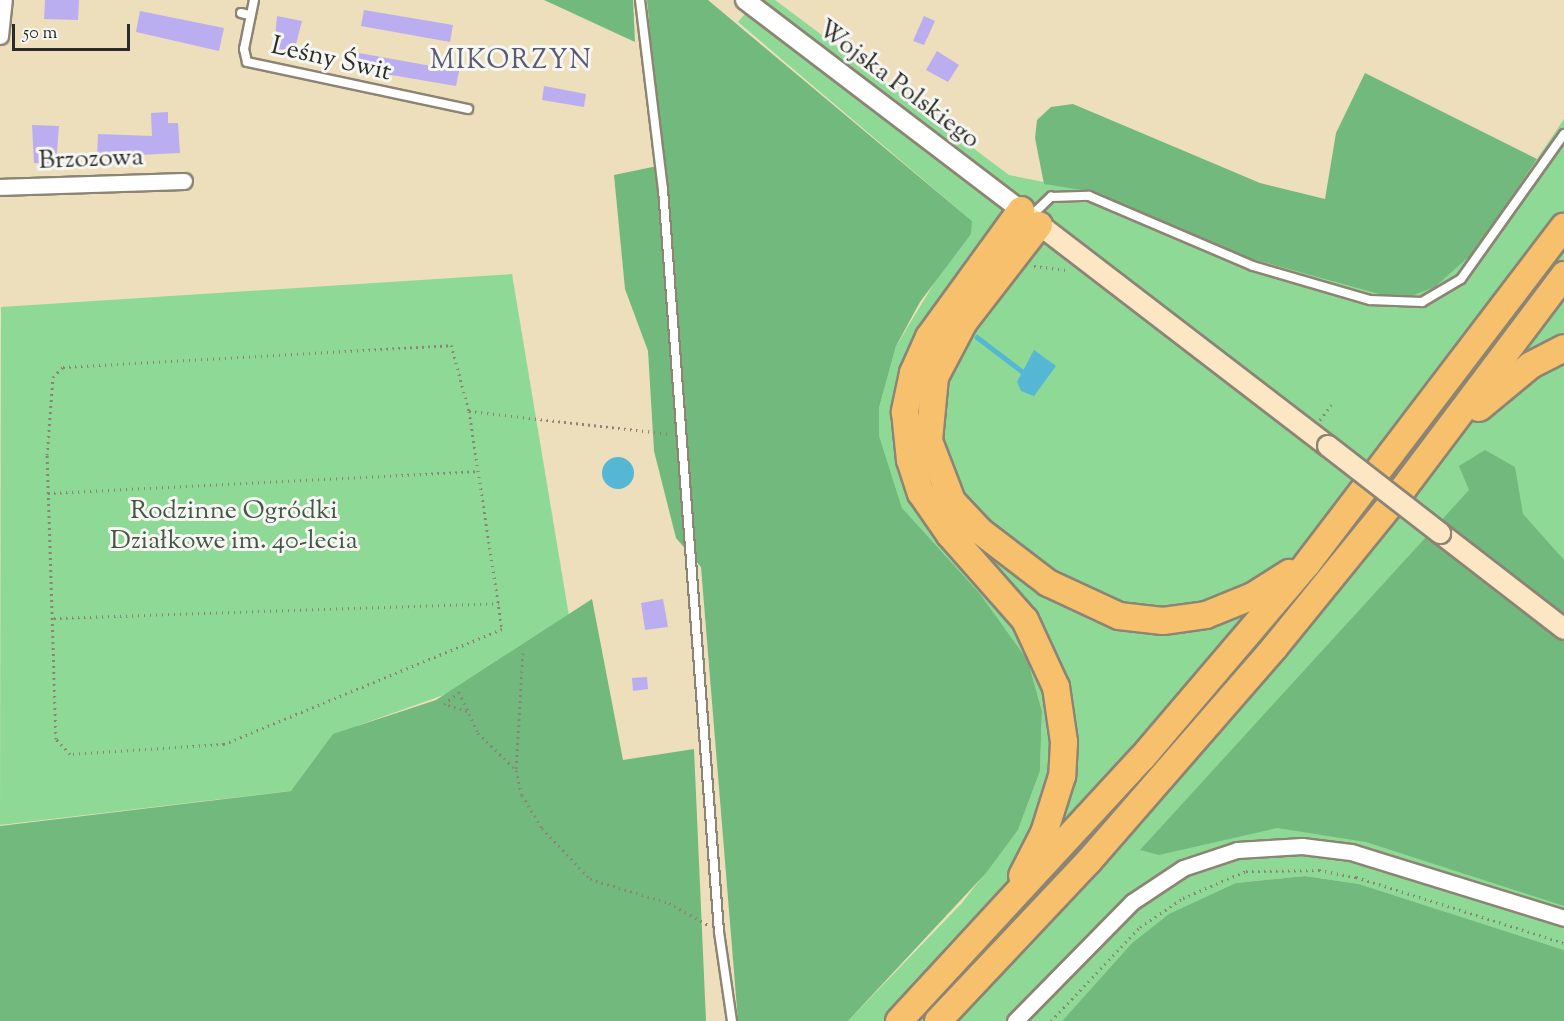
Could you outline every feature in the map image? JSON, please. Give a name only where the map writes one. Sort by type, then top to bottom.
[{"type":"highway","points":[[1030,217],[964,322],[933,384],[927,418],[932,454],[960,511],[1065,594],[1135,619],[1179,620],[1227,607],[1276,583],[1324,542]]},
{"type":"highway","points":[[973,944],[1017,883],[1044,833],[1062,776],[1062,720],[1050,667],[1025,620],[950,535],[921,493],[910,460],[905,412],[913,373],[929,337],[1030,217]]},
{"type":"highway","points":[[899,1021],[973,944],[1149,750],[1324,542],[1564,227]]},
{"type":"highway","points":[[938,1021],[1205,729],[1452,427],[1564,275]]},
{"type":"highway","points":[[1452,427],[1531,365],[1564,348]]},
{"type":"main road","points":[[1030,217],[1564,629]]},
{"type":"street","points":[[0,36],[4,0]]},
{"type":"street","name":"Wojska Polskiego","points":[[745,0],[1030,217]]},
{"type":"street","name":"Brzozowa","points":[[0,188],[184,181]]},
{"type":"street","points":[[1015,1021],[1132,902],[1183,868],[1237,850],[1302,846],[1351,852],[1564,918]]},
{"type":"lane","name":"Leśny Świt","points":[[254,0],[244,57],[255,65],[468,109]]},
{"type":"lane","points":[[640,0],[651,124],[663,189],[719,932],[732,1021]]},
{"type":"lane","points":[[241,13],[250,15]]},
{"type":"lane","points":[[1030,217],[1051,197],[1089,196],[1253,266],[1370,300],[1422,302],[1461,279],[1564,134]]},
{"type":"path","points":[[452,345],[470,411],[478,471],[502,629],[491,636],[224,744],[70,754],[56,739],[48,493],[53,377],[63,367],[452,345]]},
{"type":"path","points":[[1317,424],[1331,405]]},
{"type":"path","points":[[470,411],[536,420],[682,434]]},
{"type":"path","points":[[48,493],[478,471]]},
{"type":"path","points":[[53,618],[499,603]]},
{"type":"path","points":[[523,653],[516,771],[522,795],[566,858],[590,879],[669,903],[719,932]]},
{"type":"path","points":[[467,711],[452,711],[444,704],[459,692],[484,741],[516,771]]},
{"type":"path","points":[[1051,1021],[1140,927],[1183,898],[1246,871],[1319,870],[1356,877],[1564,943]]},
{"type":"green space","points":[[544,0],[633,0],[635,42]]},
{"type":"green space","points":[[647,0],[708,0],[972,221],[971,234],[920,302],[896,346],[879,408],[879,435],[902,508],[980,594],[1028,661],[1042,711],[1040,771],[1018,830],[986,873],[848,1021],[738,1021],[701,567],[676,538],[654,451],[648,351],[625,289],[614,175],[662,165]]},
{"type":"green space","points":[[757,0],[775,0],[1009,175],[1094,192],[1216,249],[1400,300],[1475,251],[1564,119],[1564,950],[1359,884],[1305,876],[1236,883],[1131,944],[1062,1021],[848,1021],[962,903],[1018,830],[1040,771],[1042,711],[1028,661],[902,508],[879,435],[879,408],[896,346],[972,221],[738,22]]},
{"type":"green space","points":[[1365,73],[1537,159],[1475,251],[1435,287],[1400,300],[1216,249],[1094,192],[1044,184],[1035,138],[1037,120],[1051,107],[1073,104],[1260,183],[1325,199],[1336,133]]},
{"type":"green space","name":"Rodzinne Ogródki Działkowe im. 40-lecia","points":[[512,274],[569,616],[477,683],[357,726],[317,777],[290,791],[0,825],[1,307]]},
{"type":"green space","points":[[1485,450],[1515,467],[1523,514],[1564,560],[1564,906],[1366,842],[1277,828],[1159,855],[1140,850],[1469,490],[1459,466]]},
{"type":"green space","points":[[592,599],[623,760],[694,749],[706,1021],[0,1021],[0,826],[291,791],[333,734],[436,700]]},
{"type":"green space","points":[[1305,876],[1359,884],[1564,950],[1564,1021],[1062,1021],[1131,944],[1169,914],[1236,883]]},
{"type":"water","points":[[1034,350],[1056,366],[1034,396],[1021,391],[1017,382]]},
{"type":"water","points":[[618,457],[630,461],[634,473],[630,485],[618,489],[606,485],[602,473],[606,461]]},
{"type":"building","points":[[45,0],[79,0],[78,20],[44,19]]},
{"type":"building","points":[[364,10],[453,25],[450,42],[361,26]]},
{"type":"building","points":[[140,11],[224,28],[219,51],[136,32]]},
{"type":"building","points":[[277,16],[302,21],[294,52],[274,48]]},
{"type":"building","points":[[924,16],[935,21],[924,45],[913,41]]},
{"type":"building","points":[[937,51],[959,65],[948,82],[926,70]]},
{"type":"building","points":[[359,53],[459,71],[456,86],[356,69]]},
{"type":"building","points":[[544,86],[586,94],[584,107],[542,100]]},
{"type":"building","points":[[168,112],[168,123],[178,123],[180,153],[97,157],[98,134],[152,136],[151,113]]},
{"type":"building","points":[[32,125],[59,126],[56,164],[34,163]]},
{"type":"building","points":[[663,599],[668,627],[645,630],[641,603]]},
{"type":"building","points":[[647,677],[648,689],[633,691],[632,678]]},
{"type":"waterway","points":[[977,337],[1023,372]]},
{"type":"district","name":"MIKORZYN","points":[[511,62]]}]
